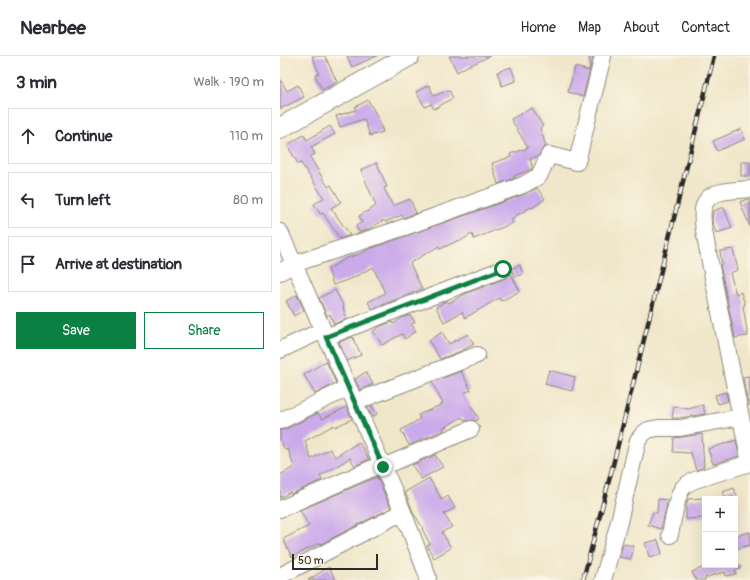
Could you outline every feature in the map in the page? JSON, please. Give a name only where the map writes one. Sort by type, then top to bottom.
[{"type":"main road","points":[[280,128],[409,56]]},
{"type":"street","points":[[280,272],[294,264],[405,227],[523,185],[539,176],[549,156],[577,162],[603,56]]},
{"type":"street","points":[[670,535],[678,496],[681,489],[695,480],[750,463],[707,247],[703,207],[706,200],[712,195],[720,192],[750,189]]},
{"type":"street","points":[[280,232],[403,512],[428,577],[427,580]]},
{"type":"street","points":[[280,350],[503,269]]},
{"type":"street","points":[[355,402],[477,355]]},
{"type":"street","points":[[280,421],[348,388]]},
{"type":"street","points":[[603,580],[619,522],[638,440],[643,434],[648,430],[658,428],[680,428],[741,417]]},
{"type":"street","points":[[280,509],[471,429]]},
{"type":"street","points":[[280,576],[403,512]]},
{"type":"building","points":[[312,56],[325,56],[337,82],[322,90],[315,75],[319,73]]},
{"type":"building","points":[[347,56],[377,56],[352,67]]},
{"type":"building","points":[[449,56],[490,56],[457,72]]},
{"type":"building","points":[[590,56],[593,56],[583,97],[568,92],[575,67],[589,71]]},
{"type":"building","points":[[511,67],[516,81],[502,86],[497,72]]},
{"type":"building","points":[[280,79],[287,91],[298,85],[304,97],[280,109]]},
{"type":"building","points":[[429,85],[434,96],[449,90],[453,98],[434,109],[431,104],[425,107],[416,92]]},
{"type":"building","points":[[368,100],[378,118],[383,132],[370,136],[364,119],[340,127],[336,116],[356,110],[355,107]]},
{"type":"building","points":[[532,108],[543,126],[540,128],[546,146],[538,156],[530,159],[532,169],[514,176],[515,178],[498,184],[492,163],[511,157],[510,154],[528,148],[511,119]]},
{"type":"building","points":[[330,126],[335,134],[311,147],[315,154],[310,157],[328,187],[331,185],[341,202],[331,208],[350,235],[340,239],[323,213],[320,214],[314,204],[324,198],[301,163],[298,164],[287,145],[304,135],[307,140]]},
{"type":"building","points":[[741,129],[745,139],[717,151],[713,141]]},
{"type":"building","points":[[741,162],[750,162],[750,176],[741,176]]},
{"type":"building","points":[[377,163],[387,187],[384,188],[393,206],[410,199],[416,213],[403,218],[402,215],[385,222],[384,220],[369,229],[359,232],[356,226],[362,222],[359,216],[376,206],[361,170]]},
{"type":"building","points":[[537,188],[545,199],[511,219],[513,223],[474,239],[472,234],[460,241],[459,240],[440,249],[439,246],[410,263],[422,289],[372,309],[368,302],[385,293],[373,267],[353,278],[333,285],[328,269],[347,258],[520,196]]},
{"type":"building","points":[[750,199],[750,227],[740,202]]},
{"type":"building","points":[[724,208],[732,228],[716,233],[712,221],[713,211]]},
{"type":"building","points":[[733,249],[738,270],[730,273],[736,294],[741,292],[745,305],[743,306],[748,336],[735,338],[720,265],[722,264],[720,251]]},
{"type":"building","points":[[520,265],[523,274],[515,277],[512,268]]},
{"type":"building","points":[[511,274],[520,291],[501,301],[499,298],[465,318],[462,312],[444,322],[436,307],[446,301],[449,303],[465,294],[506,278]]},
{"type":"building","points":[[335,290],[344,307],[343,308],[347,319],[334,324],[330,314],[327,316],[319,298]]},
{"type":"building","points":[[297,295],[304,310],[294,316],[286,301]]},
{"type":"building","points":[[410,315],[415,322],[411,324],[416,331],[405,339],[402,334],[382,345],[373,331],[392,322],[393,324]]},
{"type":"building","points":[[442,332],[449,344],[468,334],[474,344],[440,359],[429,341]]},
{"type":"building","points":[[353,337],[361,355],[347,361],[339,342]]},
{"type":"building","points":[[326,361],[336,383],[315,394],[304,375]]},
{"type":"building","points":[[549,370],[575,377],[572,391],[545,384]]},
{"type":"building","points":[[461,371],[471,390],[464,393],[479,419],[476,421],[465,421],[462,417],[443,428],[444,430],[409,445],[401,430],[420,419],[418,415],[443,404],[432,382]]},
{"type":"building","points":[[366,372],[373,384],[360,390],[355,379]]},
{"type":"building","points":[[750,376],[750,405],[748,405],[743,377]]},
{"type":"building","points":[[726,392],[728,401],[718,404],[715,395]]},
{"type":"building","points":[[703,405],[705,414],[672,418],[674,406],[688,409]]},
{"type":"building","points":[[372,406],[377,414],[372,417],[367,407]]},
{"type":"building","points":[[347,407],[352,419],[335,427],[334,425],[305,441],[311,459],[330,449],[335,457],[359,442],[369,459],[355,466],[350,458],[320,476],[322,480],[291,494],[290,492],[280,498],[280,475],[294,467],[288,449],[285,450],[280,439],[280,430],[284,430],[318,413],[322,419]]},
{"type":"building","points":[[702,434],[704,467],[696,470],[691,453],[673,452],[674,438]]},
{"type":"building","points":[[736,440],[739,456],[713,464],[708,449]]},
{"type":"building","points":[[435,455],[443,467],[421,479],[412,465]]},
{"type":"building","points":[[377,477],[391,508],[321,544],[320,543],[292,557],[283,539],[309,526],[300,510]]},
{"type":"building","points":[[429,478],[442,500],[448,496],[455,508],[444,514],[452,527],[442,532],[451,548],[434,558],[427,546],[430,544],[422,529],[423,528],[414,514],[405,492]]},
{"type":"building","points":[[734,488],[737,496],[725,496],[723,492]]},
{"type":"building","points":[[702,498],[702,518],[686,519],[688,499]]},
{"type":"building","points":[[658,499],[668,500],[661,529],[648,525],[653,512],[657,513]]},
{"type":"building","points":[[750,532],[750,545],[738,548],[738,535]]},
{"type":"building","points":[[658,540],[662,554],[649,557],[645,543]]},
{"type":"building","points":[[623,544],[634,546],[631,559],[619,557]]},
{"type":"building","points":[[738,565],[740,565],[740,569],[735,570],[736,574],[726,576],[725,572],[705,578],[705,580],[696,580],[692,572],[702,568],[738,568]]},
{"type":"building","points":[[329,567],[336,580],[308,580]]},
{"type":"railway","points":[[583,580],[612,469],[714,56]]},
{"type":"route","points":[[383,467],[326,337],[503,269]]}]
